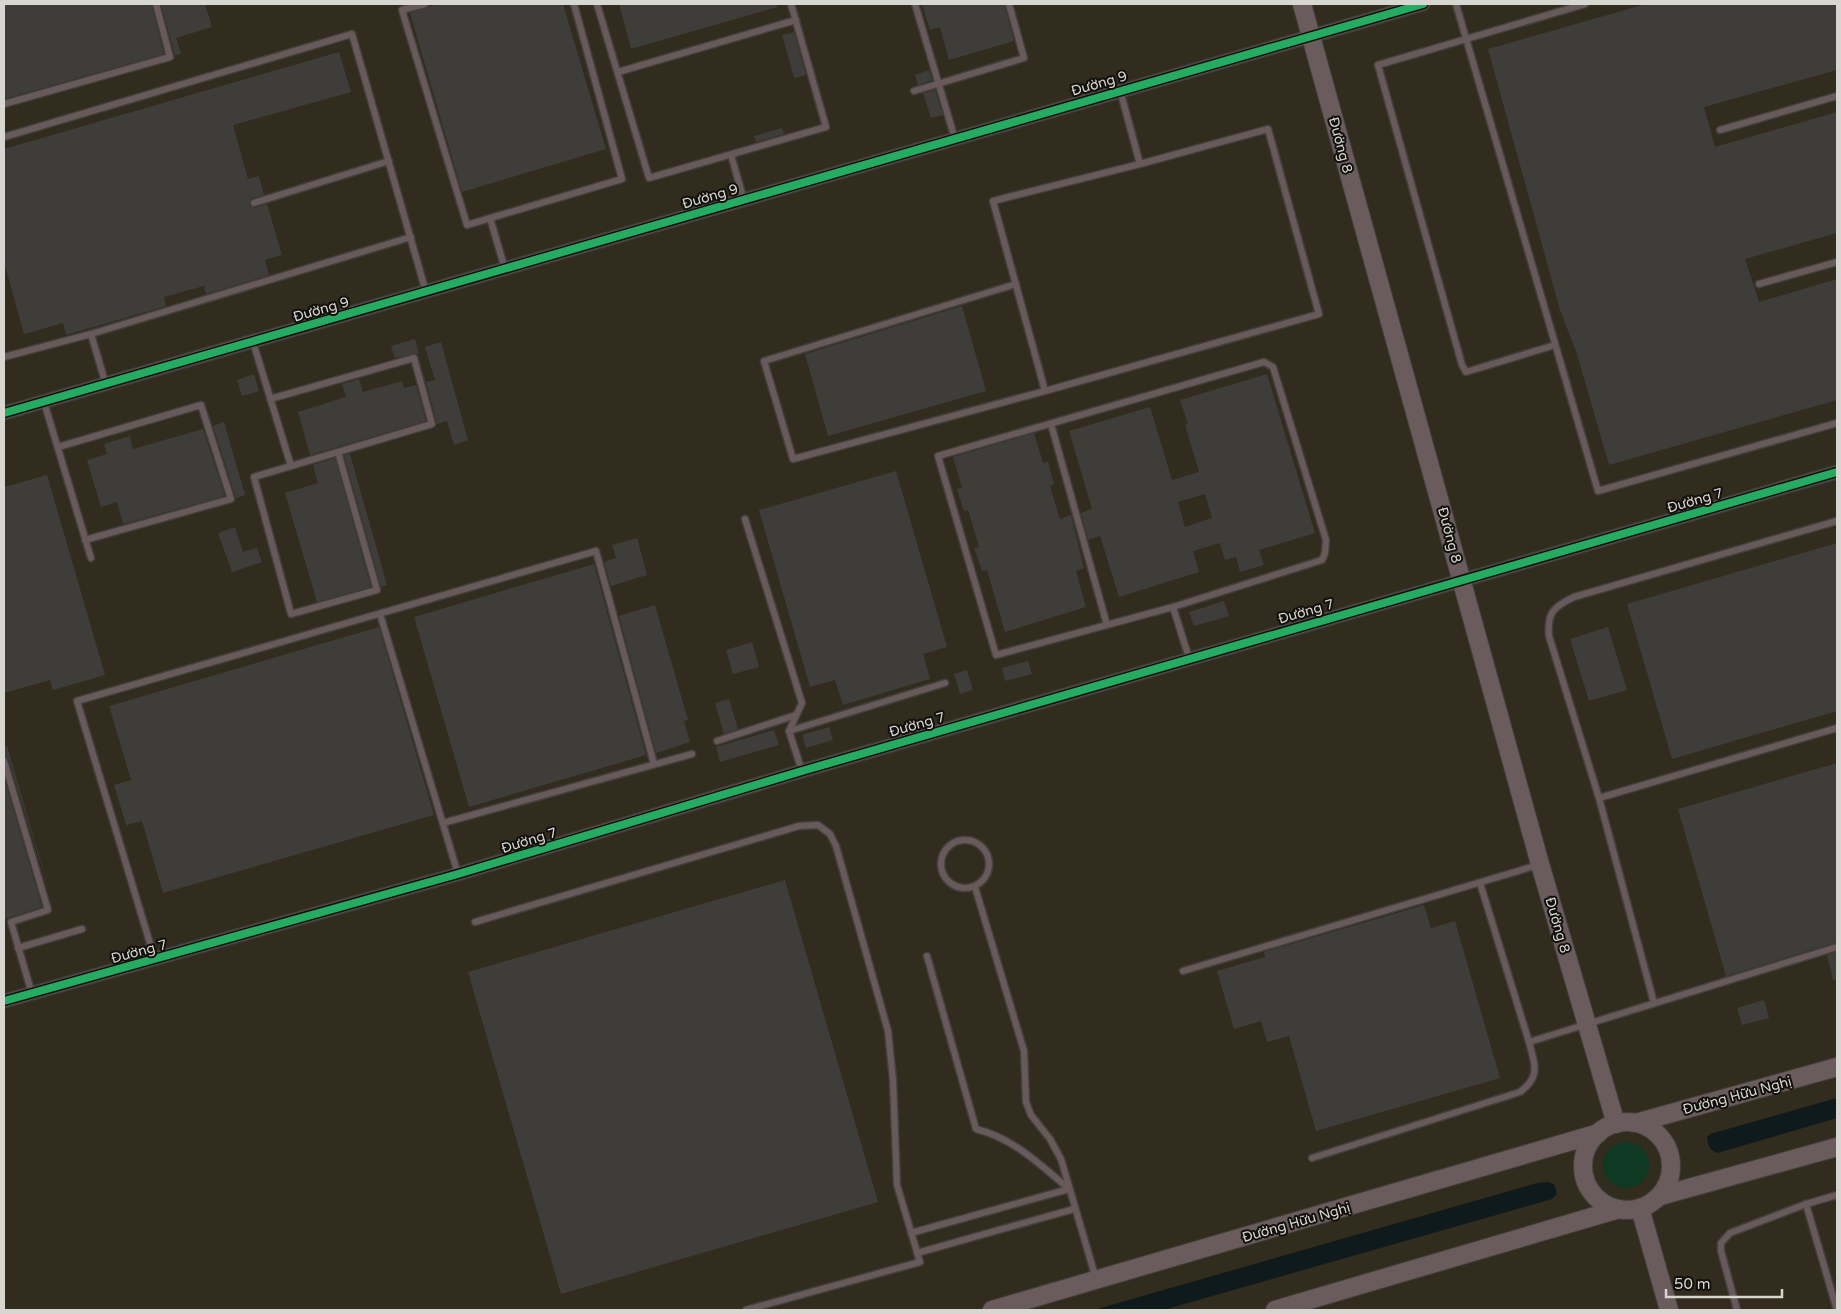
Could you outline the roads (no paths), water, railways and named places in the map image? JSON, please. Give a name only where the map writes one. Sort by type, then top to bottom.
[{"type":"main road","name":"Đường 8","points":[[1302,4],[1540,864],[1616,1124]]},
{"type":"main road","name":"Đường Hữu Nghị","points":[[1636,1123],[1837,1067]]},
{"type":"main road","points":[[1619,1210],[1601,1202],[1594,1195],[1585,1178],[1584,1158],[1592,1140],[1599,1133],[1616,1124],[1636,1123],[1653,1130],[1666,1144],[1671,1171],[1665,1189],[1660,1196]]},
{"type":"main road","name":"Đường Hữu Nghị","points":[[992,1310],[1599,1133]]},
{"type":"main road","points":[[1275,1310],[1619,1210],[1640,1208],[1660,1196],[1837,1147]]},
{"type":"main road","points":[[1640,1208],[1669,1310]]},
{"type":"street","name":"Đường 9","points":[[4,413],[1423,4]]},
{"type":"street","name":"Đường 7","points":[[4,1001],[458,874],[1189,658],[1837,472]]},
{"type":"lane","points":[[4,104],[170,57],[156,4]]},
{"type":"lane","points":[[425,4],[402,10],[467,225],[622,179],[574,4]]},
{"type":"lane","points":[[597,4],[649,178],[826,127],[791,4]]},
{"type":"lane","points":[[915,4],[955,139]]},
{"type":"lane","points":[[914,91],[1024,58],[1009,4]]},
{"type":"lane","points":[[1456,4],[1598,491],[1837,422]]},
{"type":"lane","points":[[1556,345],[1466,372],[1462,365],[1378,64],[1585,4]]},
{"type":"lane","points":[[618,72],[796,20]]},
{"type":"lane","points":[[4,137],[352,34],[426,292]]},
{"type":"lane","points":[[1120,90],[1140,164]]},
{"type":"lane","points":[[1720,130],[1837,96]]},
{"type":"lane","points":[[1016,284],[764,361],[793,459],[1045,391],[1319,314],[1268,130],[994,201],[1045,391]]},
{"type":"lane","points":[[731,155],[744,200]]},
{"type":"lane","points":[[254,203],[388,160]]},
{"type":"lane","points":[[490,218],[505,269]]},
{"type":"lane","points":[[4,357],[91,334],[411,237]]},
{"type":"lane","points":[[1759,284],[1837,262]]},
{"type":"lane","points":[[91,334],[106,385]]},
{"type":"lane","points":[[253,342],[291,466]]},
{"type":"lane","points":[[270,399],[414,358],[432,424],[254,477],[291,614],[377,590],[338,452]]},
{"type":"lane","points":[[1264,362],[1273,367],[1326,540],[1325,553],[1322,560],[1173,607],[996,655],[938,456],[1264,362]]},
{"type":"lane","points":[[44,402],[91,558]]},
{"type":"lane","points":[[58,447],[201,405],[231,499],[85,540]]},
{"type":"lane","points":[[1052,424],[1106,625]]},
{"type":"lane","points":[[746,519],[802,703],[789,731],[802,771]]},
{"type":"lane","points":[[1654,1003],[1599,798],[1549,636],[1547,622],[1551,613],[1574,598],[1837,521]]},
{"type":"lane","points":[[155,960],[77,701],[596,551],[654,764]]},
{"type":"lane","points":[[1173,607],[1189,658]]},
{"type":"lane","points":[[380,614],[458,874]]},
{"type":"lane","points":[[789,731],[945,683]]},
{"type":"lane","points":[[717,741],[796,715]]},
{"type":"lane","points":[[1599,798],[1837,728]]},
{"type":"lane","points":[[443,822],[692,754]]},
{"type":"lane","points":[[4,761],[48,910],[11,922],[32,994]]},
{"type":"lane","points":[[475,922],[799,826],[811,824],[822,827],[830,834],[836,846],[888,1031],[893,1080],[897,1185],[920,1262],[746,1310]]},
{"type":"lane","points":[[959,840],[975,841],[986,852],[989,860],[987,876],[975,886],[967,888],[951,884],[941,872],[941,856],[945,849],[959,840]]},
{"type":"lane","points":[[1183,971],[1540,864]]},
{"type":"lane","points":[[1312,1158],[1520,1092],[1530,1084],[1535,1076],[1529,1042],[1480,883]]},
{"type":"lane","points":[[975,886],[1022,1043],[1026,1067],[1026,1102],[1031,1115],[1050,1139],[1061,1159],[1096,1280]]},
{"type":"lane","points":[[18,948],[82,930]]},
{"type":"lane","points":[[1529,1042],[1837,947]]},
{"type":"lane","points":[[927,956],[976,1128],[995,1133],[1010,1142],[1069,1189]]},
{"type":"lane","points":[[911,1233],[1069,1189]]},
{"type":"lane","points":[[1737,1310],[1721,1250],[1721,1243],[1730,1233],[1740,1228],[1837,1195]]},
{"type":"lane","points":[[1806,1204],[1837,1310]]},
{"type":"lane","points":[[917,1253],[1074,1209]]}]
